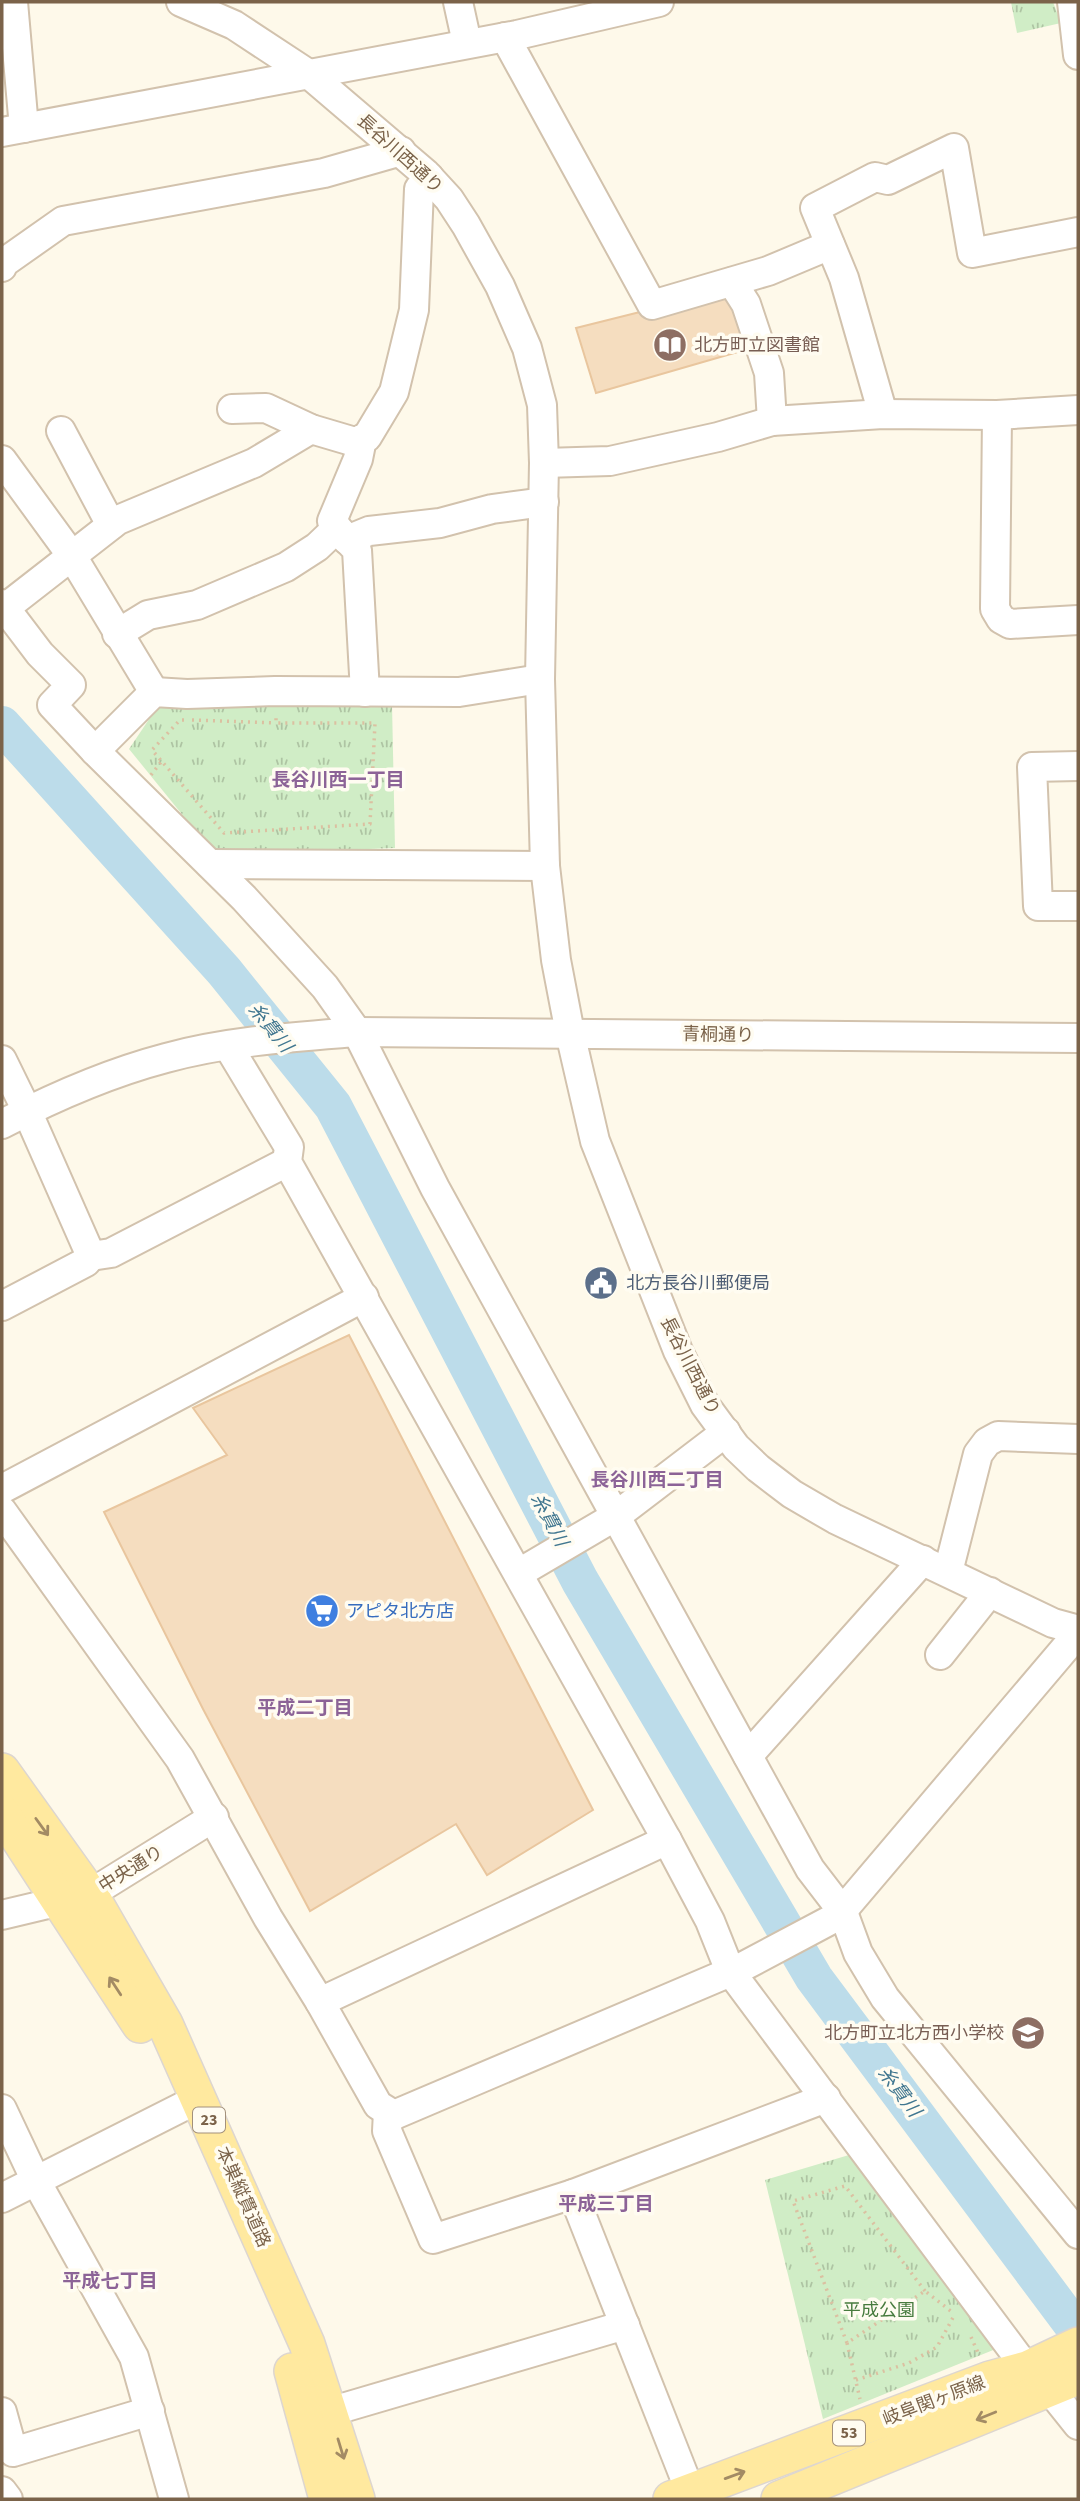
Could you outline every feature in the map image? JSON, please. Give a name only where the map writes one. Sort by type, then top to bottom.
[{"type":"main road","name":"本巣縦貫道路","points":[[2,1772],[75,1898]]},
{"type":"main road","name":"本巣縦貫道路","points":[[2,1813],[75,1898],[165,2024],[191,2103],[287,2352],[327,2499]]},
{"type":"main road","name":"本巣縦貫道路","points":[[191,2103],[307,2344],[357,2499]]},
{"type":"main road","name":"岐阜関ヶ原線","points":[[681,2495],[990,2379],[1060,2370]]},
{"type":"main road","name":"岐阜関ヶ原線","points":[[779,2499],[1060,2370]]},
{"type":"street","points":[[13,2],[13,130],[505,37],[659,2]]},
{"type":"street","name":"長谷川西通り","points":[[181,2],[234,25],[310,75],[401,150],[429,177],[449,199],[466,225],[500,286],[527,348],[542,405],[544,502],[540,679],[545,866],[549,914],[570,1033],[595,1140],[678,1350],[705,1405],[736,1447],[792,1494],[835,1519],[1053,1623],[1077,1629]]},
{"type":"street","points":[[458,2],[467,43]]},
{"type":"street","points":[[1074,2],[1078,55]]},
{"type":"street","points":[[505,37],[652,305],[768,271],[831,245]]},
{"type":"street","points":[[883,414],[844,278],[815,208],[875,177],[888,180],[954,148],[971,253],[1078,232]]},
{"type":"street","points":[[2,267],[2,264],[63,221],[324,173],[401,150]]},
{"type":"street","points":[[232,409],[266,408],[311,429],[355,442],[367,437],[394,392],[414,310],[419,189],[429,177]]},
{"type":"street","points":[[732,282],[746,304],[769,373],[772,421]]},
{"type":"street","points":[[544,463],[610,461],[696,443],[772,421],[883,414],[997,415],[1078,410]]},
{"type":"street","points":[[997,415],[995,609],[1001,619],[1010,624],[1078,620]]},
{"type":"street","points":[[311,429],[254,463],[118,520],[3,606],[40,654],[71,685],[52,705],[95,751],[211,864],[325,988],[357,1032],[435,1188],[612,1519],[810,1868],[841,1914],[858,1953],[885,1998],[1078,2234]]},
{"type":"street","points":[[61,431],[111,525]]},
{"type":"street","points":[[362,439],[358,459],[332,521],[357,550],[365,692]]},
{"type":"street","points":[[2,460],[72,556],[154,692]]},
{"type":"street","points":[[117,634],[148,615],[197,605],[286,567],[342,533],[440,523],[492,509],[544,502]]},
{"type":"street","points":[[95,751],[154,692],[459,692],[540,679]]},
{"type":"street","points":[[1078,766],[1032,767],[1038,906],[1078,906]]},
{"type":"street","points":[[211,864],[545,866]]},
{"type":"street","name":"青桐通り","points":[[2,1124],[77,1089],[166,1058],[228,1046],[357,1032],[1078,1038]]},
{"type":"street","points":[[228,1046],[289,1147],[287,1161],[524,1570],[736,1969],[826,2098],[1060,2370],[1078,2425]]},
{"type":"street","points":[[2,1060],[91,1255]]},
{"type":"street","points":[[2,1306],[86,1262],[91,1255],[111,1253],[287,1161]]},
{"type":"street","points":[[2,1489],[364,1297]]},
{"type":"street","points":[[524,1570],[612,1519],[726,1432]]},
{"type":"street","points":[[948,1572],[978,1454],[987,1442],[998,1436],[1078,1439]]},
{"type":"street","points":[[4,1518],[180,1759],[268,1918],[320,2002],[378,2105],[394,2115],[736,1969],[841,1914],[1068,1645],[1077,1629]]},
{"type":"street","points":[[748,1756],[923,1560]]},
{"type":"street","points":[[940,1655],[990,1592]]},
{"type":"street","name":"中央通り","points":[[2,1915],[75,1898],[214,1817]]},
{"type":"street","points":[[320,2002],[667,1840]]},
{"type":"street","points":[[388,2112],[387,2131],[433,2239],[573,2193],[826,2098]]},
{"type":"street","points":[[2,2198],[191,2103]]},
{"type":"street","points":[[2,2109],[36,2181],[134,2357],[174,2499]]},
{"type":"street","points":[[573,2193],[625,2325],[681,2495]]},
{"type":"street","points":[[329,2412],[625,2325]]},
{"type":"street","points":[[2,2412],[13,2452],[150,2411]]},
{"type":"street","points":[[2,2491],[8,2499]]},
{"type":"path","points":[[275,691],[276,723]]},
{"type":"path","points":[[180,720],[276,723],[374,723],[370,824],[224,833],[152,750],[180,720]]},
{"type":"path","points":[[866,2426],[846,2343],[793,2201],[845,2186],[925,2291],[964,2321]]},
{"type":"path","points":[[846,2343],[925,2291]]},
{"type":"path","points":[[856,2380],[909,2363],[937,2347],[955,2314]]},
{"type":"path","points":[[969,2333],[990,2379]]},
{"type":"green space","points":[[1011,2],[1053,2],[1061,23],[1017,33]]},
{"type":"green space","points":[[162,700],[392,704],[395,848],[215,855],[129,749]]},
{"type":"green space","name":"平成公園","points":[[849,2155],[1013,2342],[823,2419],[765,2180]]},
{"type":"building","points":[[736,288],[748,349],[596,393],[576,328]]},
{"type":"building","name":"アピタ北方店","points":[[349,1335],[593,1810],[487,1875],[456,1824],[310,1911],[203,1709],[104,1512],[227,1455],[193,1408]]},
{"type":"waterway","name":"糸貫川","points":[[2,725],[224,971],[333,1106],[580,1581],[814,1978],[1078,2332]]},
{"type":"place","name":"北方町立図書館","points":[[670,345]]},
{"type":"place","name":"北方長谷川郵便局","points":[[601,1283]]},
{"type":"place","name":"アピタ北方店","points":[[322,1611]]},
{"type":"place","name":"北方町立北方西小学校","points":[[1028,2033]]},
{"type":"district","name":"長谷川西一丁目","points":[[338,780]]},
{"type":"district","name":"長谷川西二丁目","points":[[657,1480]]},
{"type":"district","name":"平成二丁目","points":[[305,1708]]},
{"type":"district","name":"平成三丁目","points":[[606,2204]]},
{"type":"district","name":"平成七丁目","points":[[110,2281]]}]
